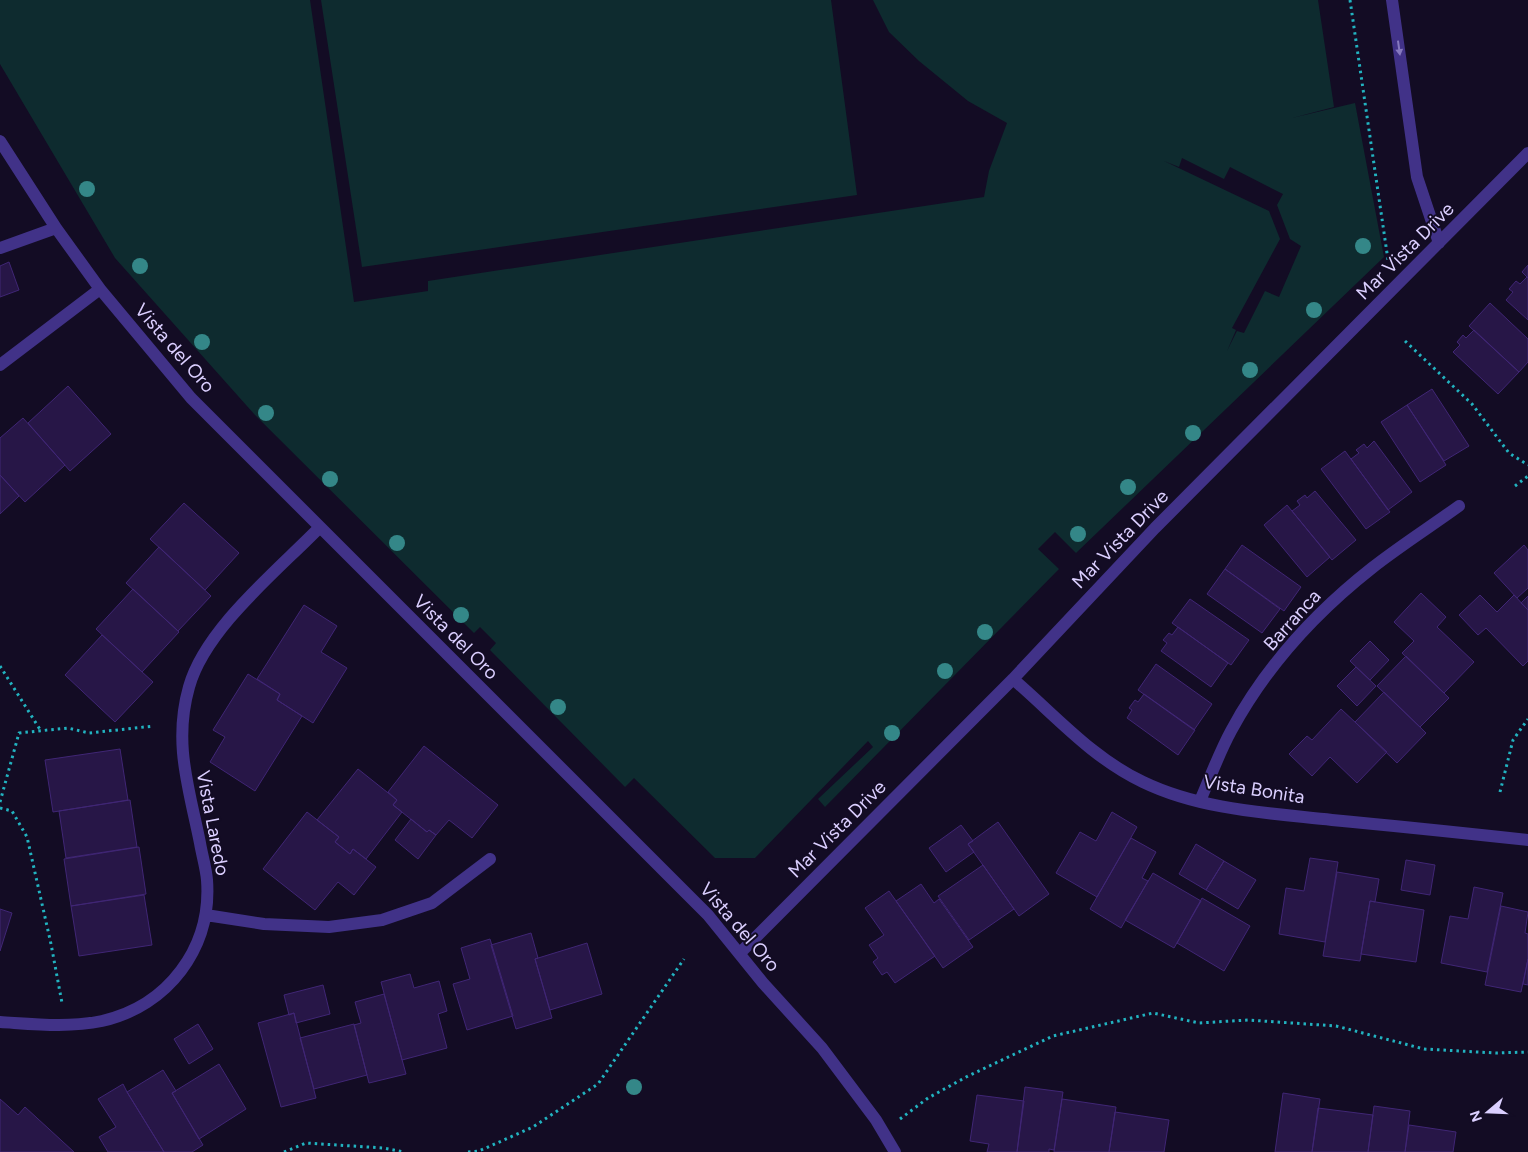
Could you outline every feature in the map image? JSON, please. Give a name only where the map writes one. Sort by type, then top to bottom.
[{"type":"street","points":[[1392,0],[1417,177],[1439,243]]},
{"type":"street","name":"Vista del Oro","points":[[0,141],[56,228],[100,289],[191,398],[708,915],[763,983],[822,1048],[876,1120],[895,1152]]},
{"type":"street","name":"Mar Vista Drive","points":[[740,953],[1013,679],[1155,528],[1528,153]]},
{"type":"street","points":[[0,248],[56,228]]},
{"type":"street","points":[[0,365],[100,289]]},
{"type":"street","name":"Barranca","points":[[1200,801],[1231,732],[1260,686],[1293,643],[1331,603],[1372,568],[1459,506]]},
{"type":"street","name":"Vista Laredo","points":[[0,1022],[51,1025],[100,1021],[126,1014],[155,998],[179,975],[197,947],[206,915],[207,880],[182,760],[182,722],[189,686],[200,660],[220,629],[319,528]]},
{"type":"street","name":"Vista Bonita","points":[[1013,679],[1076,737],[1117,767],[1144,782],[1200,801],[1245,810],[1528,840]]},
{"type":"street","points":[[206,915],[264,924],[329,927],[382,920],[432,903],[490,859]]},
{"type":"path","points":[[1350,0],[1388,260]]},
{"type":"path","points":[[1405,341],[1472,404],[1509,453],[1528,465]]},
{"type":"path","points":[[1515,486],[1528,476]]},
{"type":"path","points":[[0,666],[41,731]]},
{"type":"path","points":[[1500,792],[1513,740],[1528,719]]},
{"type":"path","points":[[0,802],[19,733],[68,728],[89,733],[154,726]]},
{"type":"path","points":[[0,808],[12,812],[27,837],[51,944],[62,1010]]},
{"type":"path","points":[[468,1152],[479,1151],[533,1127],[598,1084],[684,959]]},
{"type":"path","points":[[913,1109],[928,1098],[968,1076],[1053,1036],[1153,1013],[1200,1023],[1248,1020],[1336,1026],[1424,1049],[1496,1053],[1528,1052]]},
{"type":"path","points":[[284,1152],[306,1143],[383,1148],[404,1152]]},
{"type":"green space","points":[[0,0],[310,0],[354,302],[428,291],[428,281],[984,197],[989,171],[1007,123],[968,101],[919,61],[889,32],[873,0],[1318,0],[1334,107],[1292,118],[1355,103],[1384,257],[1076,553],[1055,532],[1038,549],[1059,569],[825,807],[818,799],[873,747],[868,741],[755,858],[715,858],[634,778],[625,787],[490,650],[496,643],[480,627],[474,633],[255,415],[115,258],[0,64]],"holes":[[[1182,158],[1224,179],[1230,167],[1283,194],[1277,205],[1290,239],[1301,246],[1279,297],[1265,291],[1244,333],[1237,331],[1227,351],[1236,330],[1232,328],[1280,239],[1269,211],[1164,161],[1179,167]]]},
{"type":"green space","points":[[321,0],[831,0],[857,195],[362,267]]},
{"type":"building","points":[[9,262],[19,290],[0,297],[0,266]]},
{"type":"building","points":[[1528,265],[1528,278],[1522,272]]},
{"type":"building","points":[[1527,277],[1528,320],[1506,300],[1513,292],[1509,289],[1516,281],[1520,284]]},
{"type":"building","points":[[1490,303],[1528,339],[1528,362],[1519,372],[1469,326]]},
{"type":"building","points":[[1474,330],[1519,372],[1498,394],[1453,352],[1460,345],[1457,342],[1463,335],[1466,338]]},
{"type":"building","points":[[68,386],[111,434],[70,471],[28,423]]},
{"type":"building","points":[[1432,389],[1469,446],[1444,461],[1407,405]]},
{"type":"building","points":[[1407,405],[1446,465],[1420,482],[1381,422]]},
{"type":"building","points":[[23,418],[65,465],[25,502],[0,475],[0,438]]},
{"type":"building","points":[[1374,441],[1412,492],[1388,510],[1351,459],[1359,453],[1356,450],[1364,444],[1367,448]]},
{"type":"building","points":[[1345,451],[1390,512],[1366,529],[1321,469]]},
{"type":"building","points":[[0,475],[19,496],[0,514]]},
{"type":"building","points":[[1315,491],[1356,540],[1332,560],[1292,511],[1300,505],[1297,501],[1305,495],[1307,498]]},
{"type":"building","points":[[184,503],[239,553],[205,590],[150,539]]},
{"type":"building","points":[[1287,505],[1330,557],[1307,577],[1264,525]]},
{"type":"building","points":[[1242,545],[1301,587],[1284,611],[1225,569]]},
{"type":"building","points":[[1524,545],[1528,550],[1528,588],[1517,598],[1494,573]]},
{"type":"building","points":[[159,547],[211,596],[178,631],[126,583]]},
{"type":"building","points":[[1225,569],[1280,609],[1262,633],[1207,594]]},
{"type":"building","points":[[133,589],[179,632],[142,672],[96,629]]},
{"type":"building","points":[[1421,593],[1446,617],[1437,627],[1474,662],[1444,693],[1402,653],[1414,641],[1394,622]]},
{"type":"building","points":[[1480,595],[1497,612],[1514,595],[1528,610],[1528,661],[1523,666],[1486,628],[1478,635],[1459,615]]},
{"type":"building","points":[[1528,596],[1528,610],[1521,603]]},
{"type":"building","points":[[1190,599],[1249,640],[1231,665],[1172,623]]},
{"type":"building","points":[[304,605],[337,626],[321,652],[347,668],[313,723],[277,700],[280,694],[257,679]]},
{"type":"building","points":[[1178,627],[1228,663],[1211,687],[1161,651],[1167,643],[1163,640],[1169,633],[1172,635]]},
{"type":"building","points":[[102,635],[153,682],[115,722],[65,675]]},
{"type":"building","points":[[1370,641],[1389,660],[1370,680],[1350,661]]},
{"type":"building","points":[[1406,656],[1449,698],[1420,727],[1377,686]]},
{"type":"building","points":[[1156,664],[1212,704],[1194,730],[1138,690]]},
{"type":"building","points":[[1356,667],[1376,686],[1357,706],[1337,686]]},
{"type":"building","points":[[248,674],[280,694],[277,700],[302,716],[255,791],[210,762],[225,737],[213,730]]},
{"type":"building","points":[[1384,692],[1426,733],[1397,763],[1355,722]]},
{"type":"building","points":[[1144,694],[1195,730],[1178,755],[1127,718],[1132,710],[1129,708],[1135,700],[1138,702]]},
{"type":"building","points":[[1341,709],[1387,752],[1357,783],[1330,757],[1312,776],[1289,754],[1307,736],[1312,740]]},
{"type":"building","points":[[424,746],[498,805],[472,838],[449,820],[436,835],[429,830],[427,832],[393,805],[397,800],[388,792]]},
{"type":"building","points":[[120,749],[128,800],[53,812],[45,760]]},
{"type":"building","points":[[358,769],[397,800],[393,805],[402,812],[366,859],[353,849],[350,854],[335,842],[339,837],[317,820]]},
{"type":"building","points":[[130,800],[137,847],[66,858],[59,811]]},
{"type":"building","points":[[307,812],[339,837],[335,842],[350,854],[353,849],[376,867],[354,895],[338,882],[315,910],[263,869]]},
{"type":"building","points":[[1112,812],[1137,827],[1097,897],[1056,873],[1080,832],[1096,841]]},
{"type":"building","points":[[411,819],[427,832],[429,830],[436,835],[418,859],[395,840]]},
{"type":"building","points":[[998,822],[1049,894],[1019,916],[968,844]]},
{"type":"building","points":[[961,825],[973,841],[968,844],[974,852],[946,872],[929,848]]},
{"type":"building","points":[[1131,838],[1156,852],[1142,878],[1148,881],[1121,928],[1090,909]]},
{"type":"building","points":[[1196,844],[1224,861],[1206,890],[1179,874]]},
{"type":"building","points":[[139,847],[146,894],[71,906],[64,859]]},
{"type":"building","points":[[1310,858],[1338,862],[1325,942],[1279,934],[1286,888],[1304,891]]},
{"type":"building","points":[[1406,860],[1435,865],[1430,895],[1401,890]]},
{"type":"building","points":[[1224,861],[1256,880],[1238,909],[1206,890]]},
{"type":"building","points":[[983,865],[1014,909],[969,940],[938,896]]},
{"type":"building","points":[[1337,872],[1379,879],[1375,902],[1370,901],[1360,961],[1323,956]]},
{"type":"building","points":[[1153,873],[1201,901],[1174,948],[1125,920]]},
{"type":"building","points":[[921,884],[934,903],[939,899],[973,947],[943,968],[896,901]]},
{"type":"building","points":[[1474,887],[1503,893],[1487,972],[1441,963],[1450,916],[1468,919]]},
{"type":"building","points":[[889,891],[935,956],[895,983],[887,972],[882,975],[873,962],[878,958],[869,945],[884,935],[865,908]]},
{"type":"building","points":[[144,895],[152,945],[79,956],[71,906]]},
{"type":"building","points":[[1202,898],[1250,926],[1224,971],[1177,943]]},
{"type":"building","points":[[1370,901],[1424,910],[1416,962],[1361,954]]},
{"type":"building","points":[[1501,906],[1528,912],[1525,933],[1528,934],[1528,959],[1521,992],[1485,985]]},
{"type":"building","points":[[0,909],[12,913],[0,951]]},
{"type":"building","points":[[531,933],[538,958],[535,959],[552,1018],[516,1029],[491,945]]},
{"type":"building","points":[[490,939],[513,1016],[467,1030],[453,984],[470,979],[461,948]]},
{"type":"building","points":[[587,943],[602,994],[550,1010],[535,959]]},
{"type":"building","points":[[1528,959],[1528,985],[1523,984]]},
{"type":"building","points":[[410,974],[414,988],[439,981],[447,1011],[438,1014],[447,1048],[402,1060],[381,982]]},
{"type":"building","points":[[323,985],[330,1014],[296,1023],[294,1013],[289,1015],[284,995]]},
{"type":"building","points":[[384,994],[406,1074],[369,1083],[354,1025],[361,1023],[355,1002]]},
{"type":"building","points":[[294,1013],[316,1098],[281,1107],[258,1023]]},
{"type":"building","points":[[198,1024],[213,1049],[189,1064],[174,1039]]},
{"type":"building","points":[[354,1024],[367,1075],[314,1089],[300,1038]]},
{"type":"building","points":[[219,1064],[246,1109],[199,1139],[172,1093]]},
{"type":"building","points":[[163,1070],[176,1091],[172,1093],[203,1145],[192,1152],[164,1152],[127,1092]]},
{"type":"building","points":[[123,1084],[164,1152],[108,1152],[99,1137],[116,1127],[98,1099]]},
{"type":"building","points":[[1025,1087],[1063,1092],[1054,1150],[1049,1149],[1049,1152],[1017,1152]]},
{"type":"building","points":[[1283,1093],[1320,1099],[1312,1152],[1275,1152]]},
{"type":"building","points":[[977,1095],[1024,1101],[1017,1152],[987,1152],[989,1144],[970,1141]]},
{"type":"building","points":[[0,1099],[18,1115],[25,1107],[74,1152],[0,1152]]},
{"type":"building","points":[[1062,1099],[1116,1107],[1109,1152],[1054,1152]]},
{"type":"building","points":[[1374,1106],[1410,1111],[1405,1152],[1368,1152]]},
{"type":"building","points":[[1318,1108],[1373,1115],[1368,1152],[1312,1152]]},
{"type":"building","points":[[1115,1112],[1169,1120],[1164,1152],[1109,1152]]},
{"type":"building","points":[[1409,1125],[1456,1132],[1453,1152],[1405,1152]]}]
